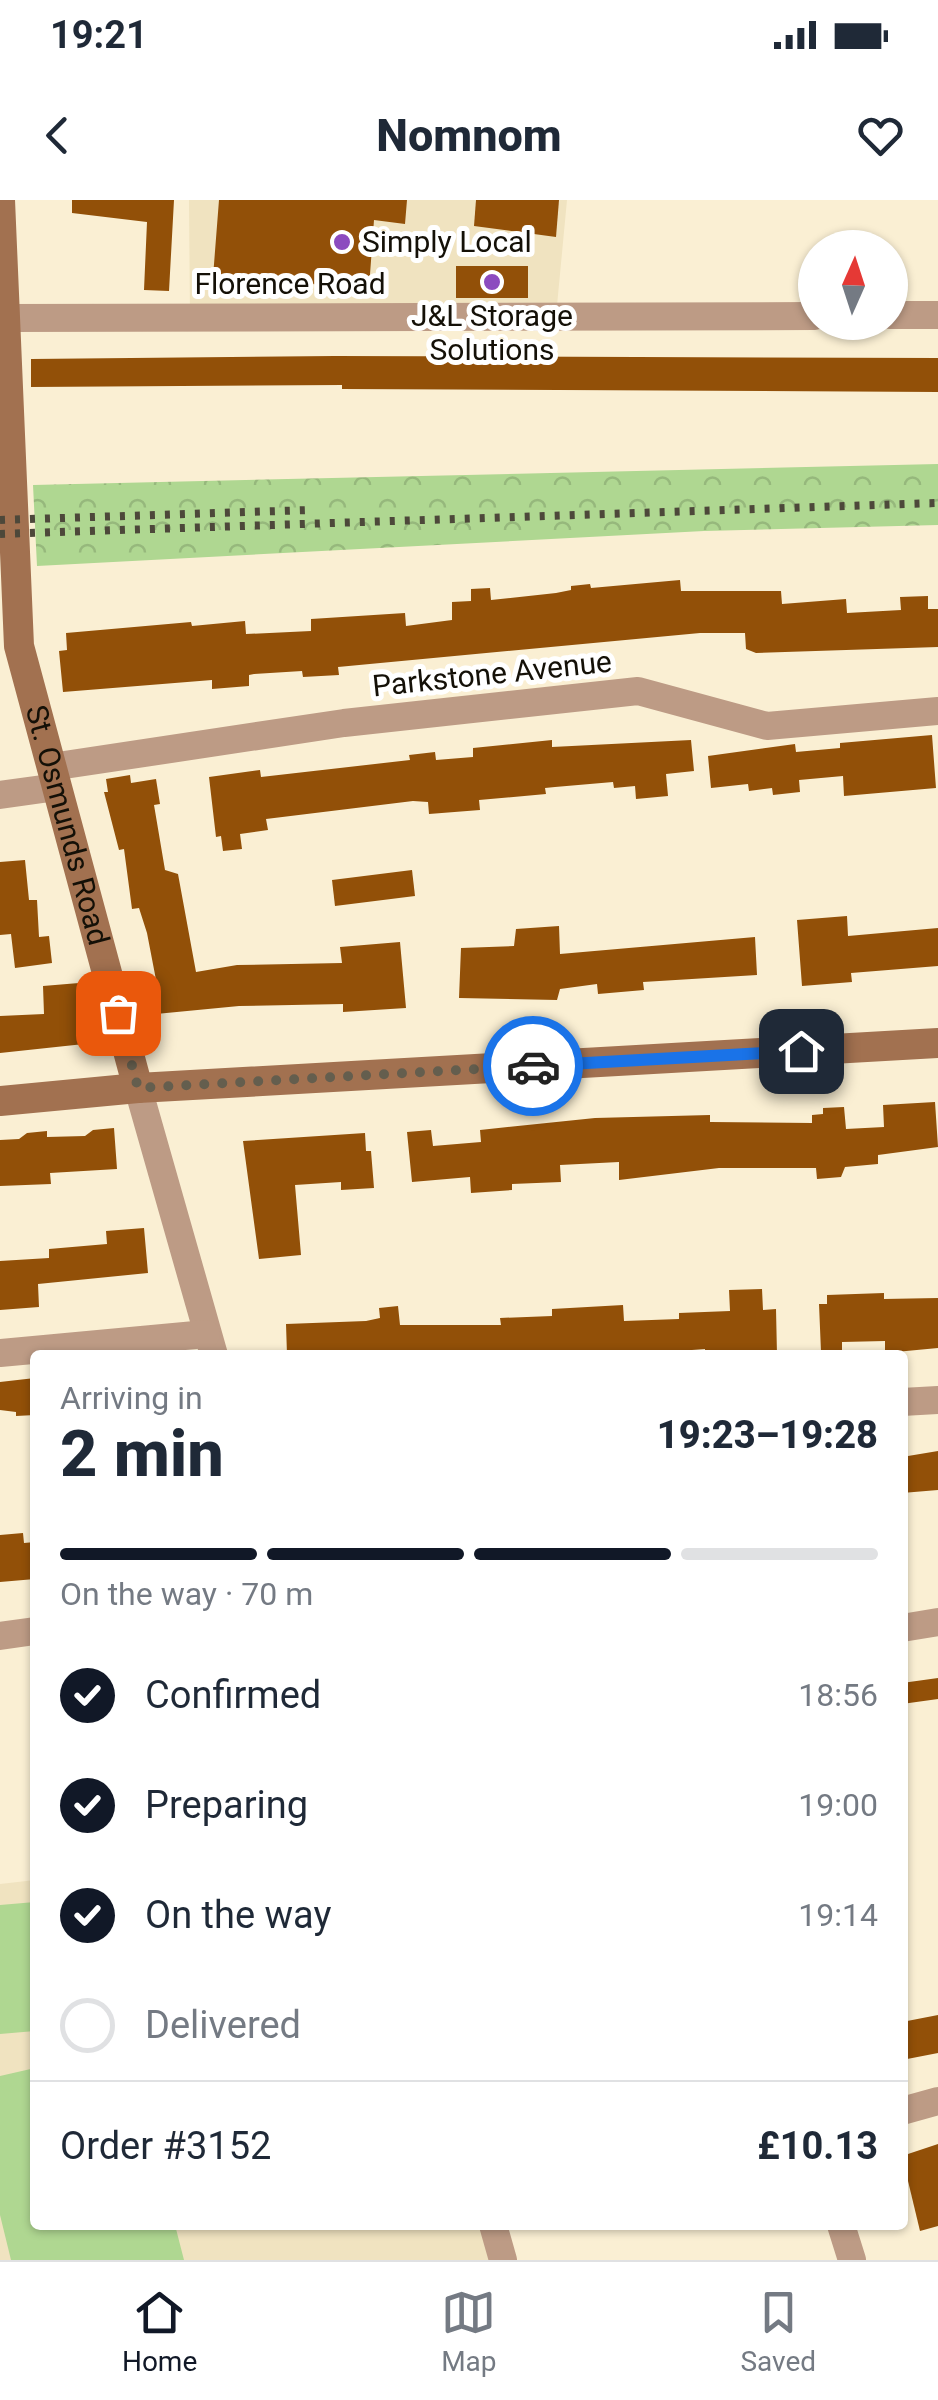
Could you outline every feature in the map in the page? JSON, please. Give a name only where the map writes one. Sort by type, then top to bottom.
[{"type":"street","name":"St. Osmunds Road","points":[[0,200],[18,646],[210,1345]]},
{"type":"street","points":[[908,315],[938,315]]},
{"type":"street","name":"Florence Road","points":[[6,318],[798,316]]},
{"type":"street","name":"Parkstone Avenue","points":[[0,795],[54,777],[344,724],[638,691],[767,726],[938,711]]},
{"type":"street","points":[[0,1101],[138,1088],[938,1044]]},
{"type":"street","points":[[79,1350],[210,1345]]},
{"type":"street","points":[[0,1353],[30,1352]]},
{"type":"street","points":[[908,1402],[938,1400]]},
{"type":"street","points":[[908,1627],[938,1622]]},
{"type":"street","points":[[0,1636],[30,1632]]},
{"type":"street","points":[[908,2109],[938,2101]]},
{"type":"street","points":[[501,2230],[503,2260]]},
{"type":"street","points":[[843,2230],[852,2260]]},
{"type":"shaded area","points":[[189,200],[567,200],[556,316],[190,317]]},
{"type":"shaded area","points":[[30,1881],[30,2230],[494,2230],[503,2260],[0,2260],[0,1884]]},
{"type":"green space","points":[[938,464],[938,525],[704,531],[37,566],[33,485]]},
{"type":"green space","points":[[30,1902],[30,2031],[0,2034],[0,1905]]},
{"type":"green space","points":[[30,2069],[30,2230],[176,2230],[184,2260],[11,2260],[0,2215],[0,2076]]},
{"type":"building","points":[[72,200],[174,200],[169,291],[144,290],[147,222],[72,213]]},
{"type":"building","points":[[219,200],[407,200],[405,224],[374,220],[369,288],[213,277]]},
{"type":"building","points":[[476,200],[559,200],[556,237],[474,226]]},
{"type":"building","name":"J&L Storage Solutions","points":[[456,266],[528,266],[528,298],[456,298]]},
{"type":"building","points":[[938,358],[938,392],[342,389],[342,385],[31,387],[31,359]]},
{"type":"building","points":[[680,580],[681,591],[781,591],[782,604],[846,599],[847,613],[901,610],[900,597],[928,596],[928,609],[938,609],[938,647],[756,653],[746,649],[745,633],[700,633],[338,667],[339,675],[303,677],[302,671],[254,674],[249,675],[249,686],[212,689],[212,680],[63,692],[59,651],[67,650],[66,633],[245,621],[246,634],[311,631],[311,619],[405,613],[406,626],[452,620],[452,602],[471,601],[471,589],[490,588],[491,600],[556,593],[571,590],[571,586],[590,584],[591,588]]},
{"type":"building","points":[[932,735],[936,788],[844,796],[843,776],[799,780],[800,792],[773,795],[772,788],[749,791],[748,784],[711,788],[708,756],[795,744],[796,752],[840,748],[840,743]]},
{"type":"building","points":[[552,740],[552,747],[691,740],[694,771],[666,774],[668,796],[636,799],[635,786],[614,788],[613,782],[555,787],[545,788],[546,794],[479,800],[480,810],[429,814],[428,802],[413,801],[266,819],[268,830],[240,834],[242,849],[223,851],[221,836],[216,837],[209,777],[260,770],[261,777],[410,760],[409,755],[435,752],[436,760],[473,757],[473,748]]},
{"type":"building","points":[[130,775],[131,783],[156,779],[160,804],[154,805],[165,870],[178,874],[196,972],[237,965],[342,963],[340,947],[400,942],[406,1008],[343,1012],[343,1004],[239,1006],[156,1014],[157,985],[147,933],[139,908],[132,909],[124,849],[119,850],[104,792],[108,792],[106,779]]},
{"type":"building","points":[[25,860],[29,900],[37,900],[39,937],[49,936],[52,963],[15,968],[11,934],[0,935],[0,862]]},
{"type":"building","points":[[412,870],[415,896],[335,906],[332,880]]},
{"type":"building","points":[[847,916],[848,936],[938,928],[938,966],[851,973],[852,982],[802,986],[797,920]]},
{"type":"building","points":[[559,926],[560,954],[755,937],[757,975],[643,982],[644,990],[598,994],[597,984],[560,989],[557,1000],[459,998],[461,948],[514,946],[516,929]]},
{"type":"building","points":[[79,983],[84,1044],[0,1053],[0,1016],[44,1014],[43,986]]},
{"type":"building","points":[[935,1102],[938,1147],[878,1155],[878,1164],[845,1167],[841,1177],[817,1179],[816,1168],[719,1168],[619,1180],[619,1162],[560,1165],[561,1182],[512,1184],[512,1190],[471,1193],[470,1177],[412,1182],[407,1132],[431,1130],[433,1146],[481,1142],[480,1130],[595,1118],[710,1115],[710,1122],[812,1123],[812,1115],[823,1114],[823,1108],[844,1107],[846,1129],[884,1127],[883,1105]]},
{"type":"building","points":[[114,1128],[117,1169],[50,1173],[51,1184],[0,1186],[0,1140],[47,1131],[47,1137],[85,1136],[93,1130]]},
{"type":"building","points":[[365,1133],[366,1151],[371,1151],[374,1188],[341,1190],[341,1182],[295,1185],[301,1255],[259,1259],[243,1141]]},
{"type":"building","points":[[144,1228],[148,1273],[38,1284],[39,1307],[0,1310],[0,1261],[49,1258],[49,1249],[107,1244],[106,1231]]},
{"type":"building","points":[[762,1289],[763,1310],[776,1309],[777,1350],[287,1350],[286,1324],[366,1321],[380,1318],[379,1308],[398,1306],[400,1325],[501,1325],[500,1318],[552,1316],[552,1309],[623,1305],[624,1321],[679,1319],[679,1313],[730,1311],[729,1290]]},
{"type":"building","points":[[884,1293],[884,1299],[938,1298],[938,1348],[885,1350],[885,1341],[842,1342],[842,1350],[821,1350],[819,1304],[827,1304],[827,1295]]},
{"type":"building","points":[[30,1379],[30,1415],[16,1416],[16,1412],[0,1410],[0,1382]]},
{"type":"building","points":[[938,1451],[938,1490],[908,1492],[908,1456]]},
{"type":"building","points":[[23,1533],[24,1543],[30,1542],[30,1579],[0,1582],[0,1535]]},
{"type":"building","points":[[938,1678],[938,1699],[908,1703],[908,1682]]},
{"type":"building","points":[[938,2015],[938,2053],[908,2059],[908,2021]]},
{"type":"building","points":[[938,2144],[938,2226],[920,2231],[908,2181],[908,2154]]},
{"type":"railway","points":[[0,534],[938,503]]},
{"type":"railway","points":[[0,520],[310,510]]},
{"type":"way so far","points":[[118,1013],[138,1088],[533,1066]]},
{"type":"place","name":"Simply Local","points":[[342,242]]},
{"type":"place","name":"J&L Storage Solutions","points":[[492,282]]},
{"type":"route","points":[[533,1066],[801,1051]]}]
